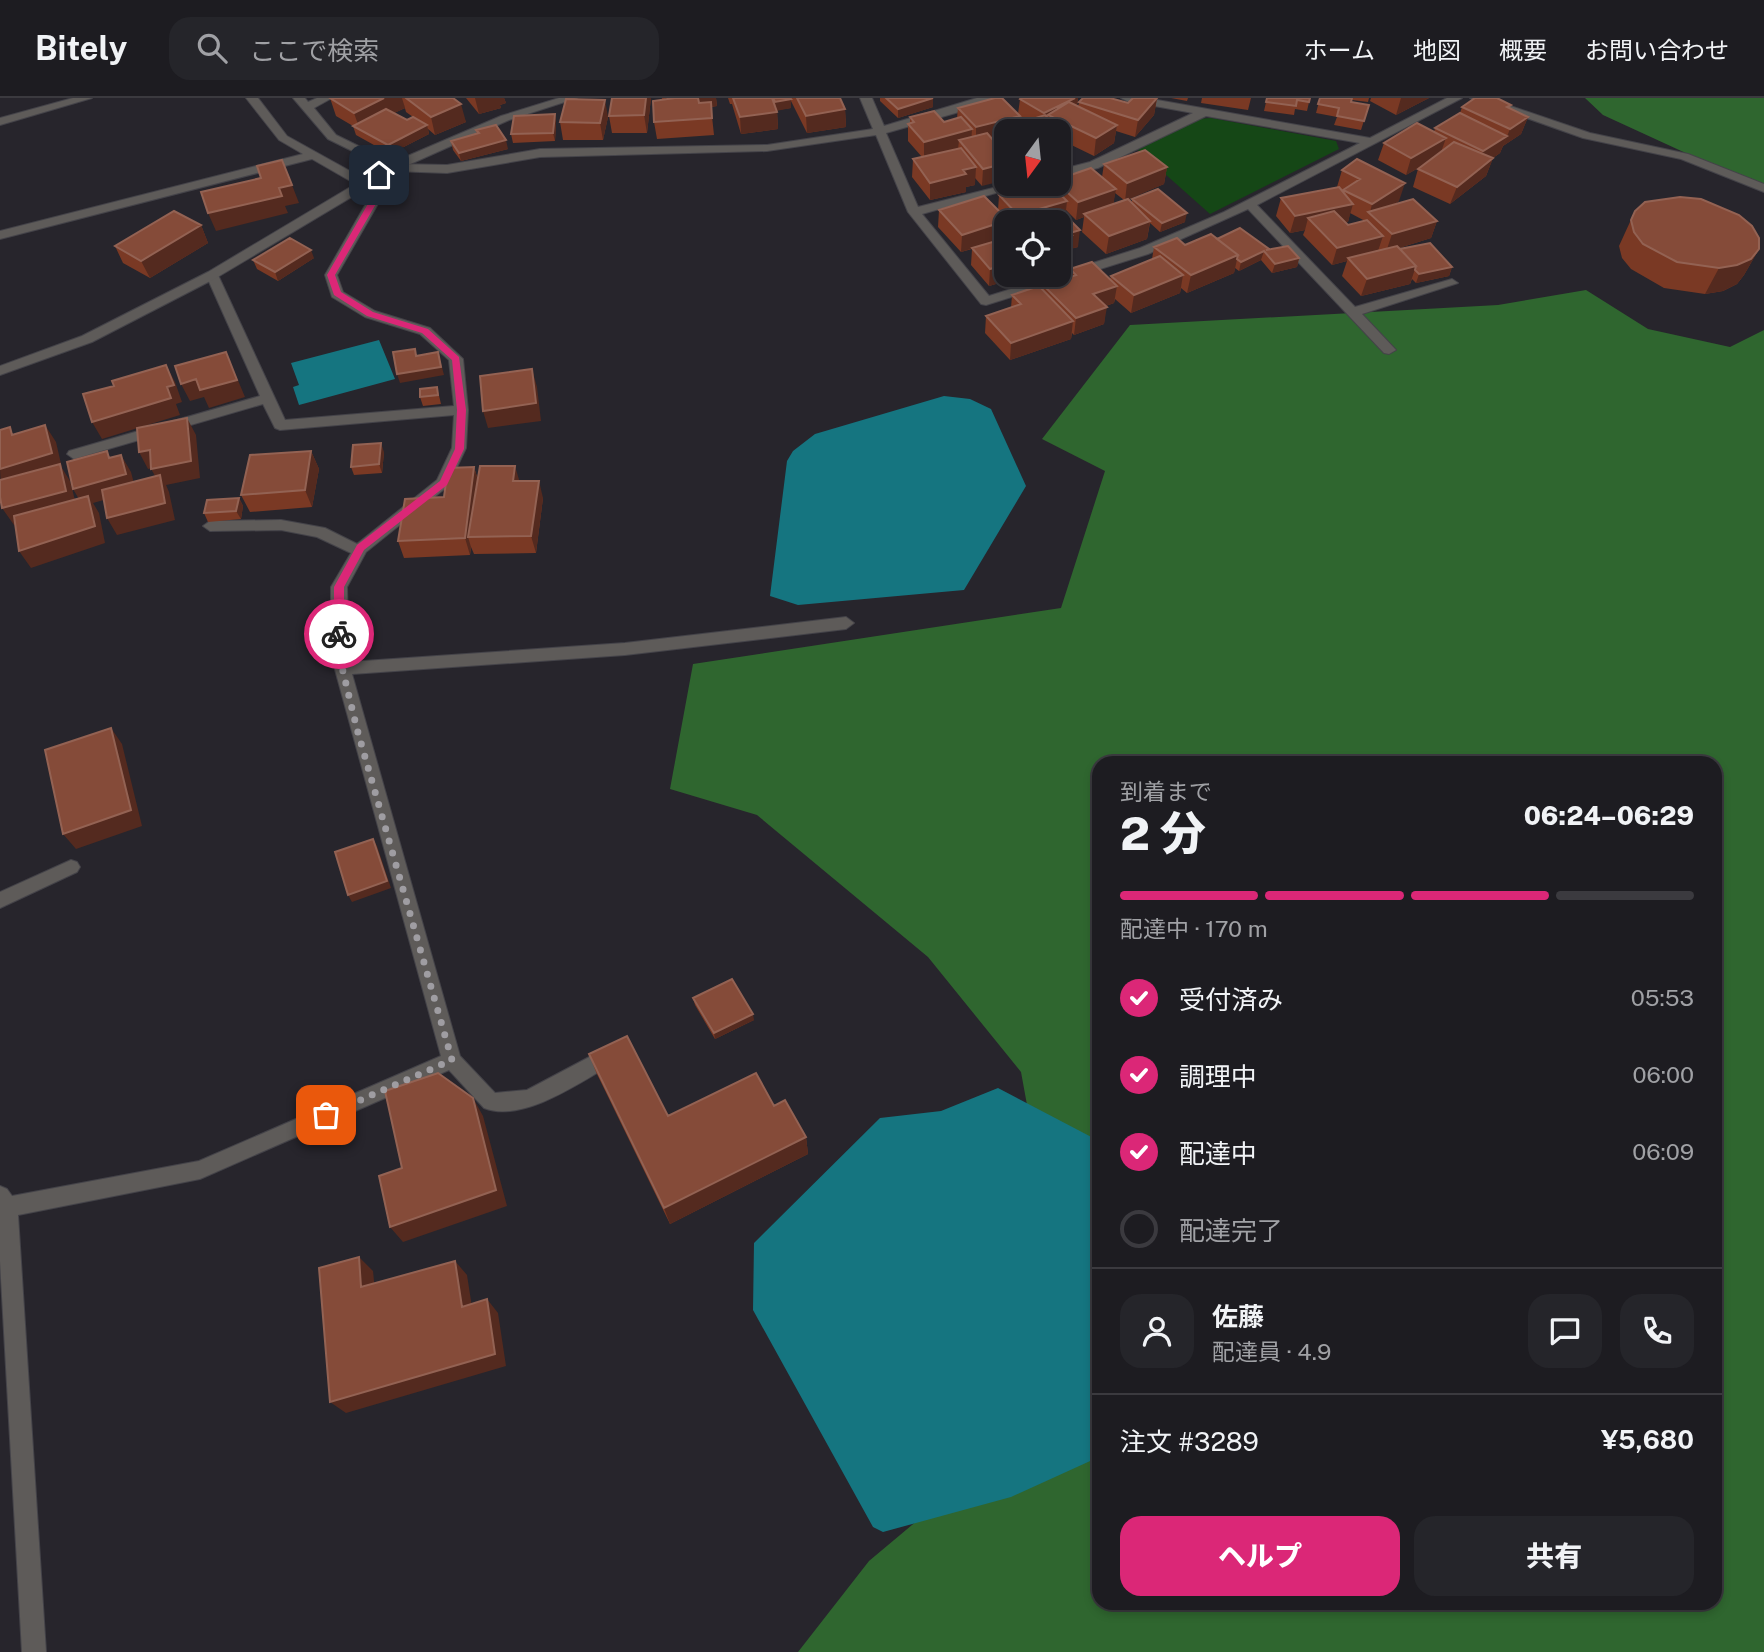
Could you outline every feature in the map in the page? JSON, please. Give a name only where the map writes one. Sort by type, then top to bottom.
[{"type":"street","points":[[0,122],[86,98]]},
{"type":"street","points":[[252,98],[283,138],[364,184],[373,202],[331,275],[337,294],[370,314],[425,331],[456,359],[461,410],[459,449],[443,483],[359,551],[339,587],[339,655],[342,668],[452,1060],[491,1102],[529,1099],[618,1051]]},
{"type":"street","points":[[327,98],[303,103],[332,137],[393,167],[447,169],[540,153],[767,148],[880,131],[988,98]]},
{"type":"street","points":[[0,372],[87,339],[212,275],[393,167],[505,118],[572,98]]},
{"type":"street","points":[[866,98],[914,212],[986,302],[1144,251],[1347,160],[1372,142],[1456,98]]},
{"type":"street","points":[[1127,98],[1372,142]]},
{"type":"street","points":[[1476,98],[1587,136],[1684,156],[1764,188]]},
{"type":"street","points":[[1071,171],[1094,164],[1204,112]]},
{"type":"street","points":[[0,235],[315,155]]},
{"type":"street","points":[[914,212],[994,191]]},
{"type":"street","points":[[1250,204],[1390,350]]},
{"type":"street","points":[[212,275],[280,425],[461,410]]},
{"type":"street","points":[[1353,312],[1452,284]]},
{"type":"street","points":[[74,454],[268,398]]},
{"type":"street","points":[[210,526],[281,525],[320,531],[359,551]]},
{"type":"street","points":[[342,668],[625,649],[846,623]]},
{"type":"street","points":[[0,900],[71,867]]},
{"type":"street","points":[[34,1652],[4,1202],[200,1170],[452,1060]]},
{"type":"green space","points":[[1585,98],[1764,98],[1764,189],[1603,115]]},
{"type":"green space","points":[[1211,118],[1336,141],[1339,149],[1210,214],[1138,150],[1197,119]]},
{"type":"green space","points":[[1586,290],[1648,329],[1730,347],[1764,330],[1764,1652],[798,1652],[869,1561],[980,1468],[1069,1335],[1021,1072],[928,957],[757,815],[670,789],[693,664],[1061,608],[1105,471],[1042,439],[1130,325],[1498,305]]},
{"type":"water","points":[[379,340],[395,379],[299,405],[293,387],[299,385],[291,363]]},
{"type":"water","points":[[944,396],[970,399],[991,409],[1026,486],[964,590],[798,605],[770,596],[787,461],[793,451],[815,434]]},
{"type":"water","points":[[998,1088],[1092,1137],[1092,1460],[1011,1497],[883,1532],[873,1527],[753,1310],[754,1243],[880,1118],[941,1111]]},
{"type":"building","points":[[330,98],[384,98],[354,113]]},
{"type":"building","points":[[406,98],[453,98],[461,104],[431,117]]},
{"type":"building","points":[[612,98],[646,98],[644,115],[609,116]]},
{"type":"building","points":[[698,98],[699,103],[711,102],[712,118],[654,122],[653,101]]},
{"type":"building","points":[[733,98],[772,98],[777,112],[740,117]]},
{"type":"building","points":[[773,98],[790,98],[791,99],[775,102]]},
{"type":"building","points":[[797,98],[840,98],[845,109],[806,116]]},
{"type":"building","points":[[886,98],[933,98],[898,109]]},
{"type":"building","points":[[1002,98],[1020,116],[994,119],[994,122],[976,127],[958,108]]},
{"type":"building","points":[[1021,98],[1075,98],[1044,113]]},
{"type":"building","points":[[1083,98],[1110,98],[1128,103],[1133,98],[1157,98],[1138,120],[1079,102]]},
{"type":"building","points":[[1267,98],[1310,98],[1309,102],[1297,100],[1296,106],[1266,102]]},
{"type":"building","points":[[1320,98],[1352,98],[1351,102],[1369,105],[1364,121],[1337,116],[1339,108],[1318,104]]},
{"type":"building","points":[[1475,98],[1497,98],[1511,105],[1507,107],[1528,117],[1510,129],[1462,107]]},
{"type":"building","points":[[566,99],[605,100],[600,123],[560,122]]},
{"type":"building","points":[[1069,102],[1117,125],[1096,138],[1071,126],[1071,119],[1056,119],[1048,115]]},
{"type":"building","points":[[386,109],[407,120],[413,117],[427,125],[388,145],[353,126]]},
{"type":"building","points":[[934,111],[944,122],[961,117],[972,129],[924,142],[908,124],[914,122],[910,117]]},
{"type":"building","points":[[1460,113],[1507,136],[1483,151],[1435,128]]},
{"type":"building","points":[[555,114],[553,133],[511,134],[514,116]]},
{"type":"building","points":[[1045,115],[1049,119],[1032,119]]},
{"type":"building","points":[[1417,123],[1446,138],[1411,158],[1384,143]]},
{"type":"building","points":[[496,125],[506,140],[459,153],[451,141],[479,133],[476,130]]},
{"type":"building","points":[[987,133],[994,141],[994,166],[983,169],[959,140]]},
{"type":"building","points":[[1454,142],[1493,158],[1457,187],[1418,169]]},
{"type":"building","points":[[961,148],[976,167],[963,170],[966,174],[930,183],[913,159]]},
{"type":"building","points":[[1145,150],[1167,167],[1127,183],[1104,164]]},
{"type":"building","points":[[1357,159],[1405,183],[1372,204],[1343,190],[1360,179],[1342,170]]},
{"type":"building","points":[[282,160],[292,185],[279,188],[282,196],[208,213],[201,192],[261,178],[257,166]]},
{"type":"building","points":[[1091,168],[1116,189],[1078,202],[1071,196],[1071,175]]},
{"type":"building","points":[[1339,187],[1353,204],[1295,216],[1281,198]]},
{"type":"building","points":[[1158,189],[1187,213],[1162,223],[1132,199]]},
{"type":"building","points":[[984,196],[998,210],[994,210],[994,225],[962,235],[939,210]]},
{"type":"building","points":[[1000,196],[1062,196],[1067,201],[1036,210],[1013,210]]},
{"type":"building","points":[[1680,197],[1701,199],[1739,215],[1752,226],[1759,238],[1759,249],[1751,259],[1719,268],[1677,262],[1643,244],[1634,232],[1631,220],[1635,211],[1645,202]]},
{"type":"building","points":[[1128,199],[1150,221],[1109,236],[1084,214]]},
{"type":"building","points":[[1413,199],[1437,221],[1392,234],[1368,212]]},
{"type":"building","points":[[174,211],[201,225],[141,261],[115,246]]},
{"type":"building","points":[[1334,211],[1348,225],[1367,220],[1383,236],[1337,248],[1308,218]]},
{"type":"building","points":[[1071,221],[1080,230],[1071,233]]},
{"type":"building","points":[[1240,228],[1269,249],[1266,250],[1288,246],[1299,258],[1275,264],[1264,251],[1241,262],[1237,259],[1238,255],[1217,239]]},
{"type":"building","points":[[1211,234],[1238,255],[1191,275],[1154,247],[1177,238],[1185,245]]},
{"type":"building","points":[[290,238],[311,250],[275,272],[253,260]]},
{"type":"building","points":[[994,242],[994,268],[990,269],[972,248]]},
{"type":"building","points":[[1430,243],[1452,267],[1419,274],[1415,270],[1416,266],[1400,249]]},
{"type":"building","points":[[1397,246],[1416,266],[1367,279],[1348,258]]},
{"type":"building","points":[[1160,256],[1183,275],[1134,295],[1111,276]]},
{"type":"building","points":[[1092,262],[1117,286],[1093,294],[1107,307],[1076,318],[1045,287],[1071,287],[1071,277],[1076,275],[1071,269]]},
{"type":"building","points":[[1040,287],[1073,321],[1011,343],[986,316],[1021,304],[1012,295]]},
{"type":"building","points":[[415,349],[416,356],[438,352],[441,367],[397,374],[393,352]]},
{"type":"building","points":[[226,352],[237,380],[200,390],[196,379],[181,384],[175,366]]},
{"type":"building","points":[[166,365],[174,385],[167,387],[171,398],[92,422],[83,394],[114,386],[112,381]]},
{"type":"building","points":[[532,369],[536,403],[483,411],[480,376]]},
{"type":"building","points":[[437,387],[438,395],[420,397],[420,389]]},
{"type":"building","points":[[187,418],[191,461],[151,469],[150,450],[139,452],[137,428]]},
{"type":"building","points":[[45,425],[52,453],[0,469],[0,430],[10,427],[12,435]]},
{"type":"building","points":[[381,443],[379,464],[351,467],[353,445]]},
{"type":"building","points":[[107,451],[109,458],[121,455],[126,474],[73,489],[67,462]]},
{"type":"building","points":[[311,451],[305,490],[241,495],[250,455]]},
{"type":"building","points":[[60,464],[66,491],[2,508],[0,480]]},
{"type":"building","points":[[480,466],[515,466],[513,481],[539,481],[531,536],[468,537]]},
{"type":"building","points":[[474,467],[465,538],[398,541],[405,499],[444,497],[448,468]]},
{"type":"building","points":[[160,475],[165,503],[107,518],[102,490]]},
{"type":"building","points":[[88,496],[95,526],[19,551],[14,516]]},
{"type":"building","points":[[239,498],[236,511],[204,513],[207,500]]},
{"type":"building","points":[[111,728],[131,810],[63,834],[45,750]]},
{"type":"building","points":[[373,839],[387,881],[348,895],[335,852]]},
{"type":"building","points":[[732,979],[753,1014],[714,1033],[693,998]]},
{"type":"building","points":[[627,1036],[668,1116],[756,1073],[774,1106],[785,1100],[806,1137],[664,1208],[589,1054]]},
{"type":"building","points":[[438,1073],[473,1098],[496,1190],[390,1227],[379,1176],[402,1168],[385,1091]]},
{"type":"building","points":[[359,1257],[361,1287],[455,1261],[462,1307],[487,1299],[495,1354],[330,1402],[319,1268]]},
{"type":"way so far","points":[[326,1115],[452,1060],[357,729],[339,655],[339,634]]},
{"type":"route","points":[[339,634],[339,587],[360,548],[443,483],[459,449],[461,410],[456,359],[425,331],[370,314],[337,294],[331,275],[373,202],[364,184],[379,175]]}]
